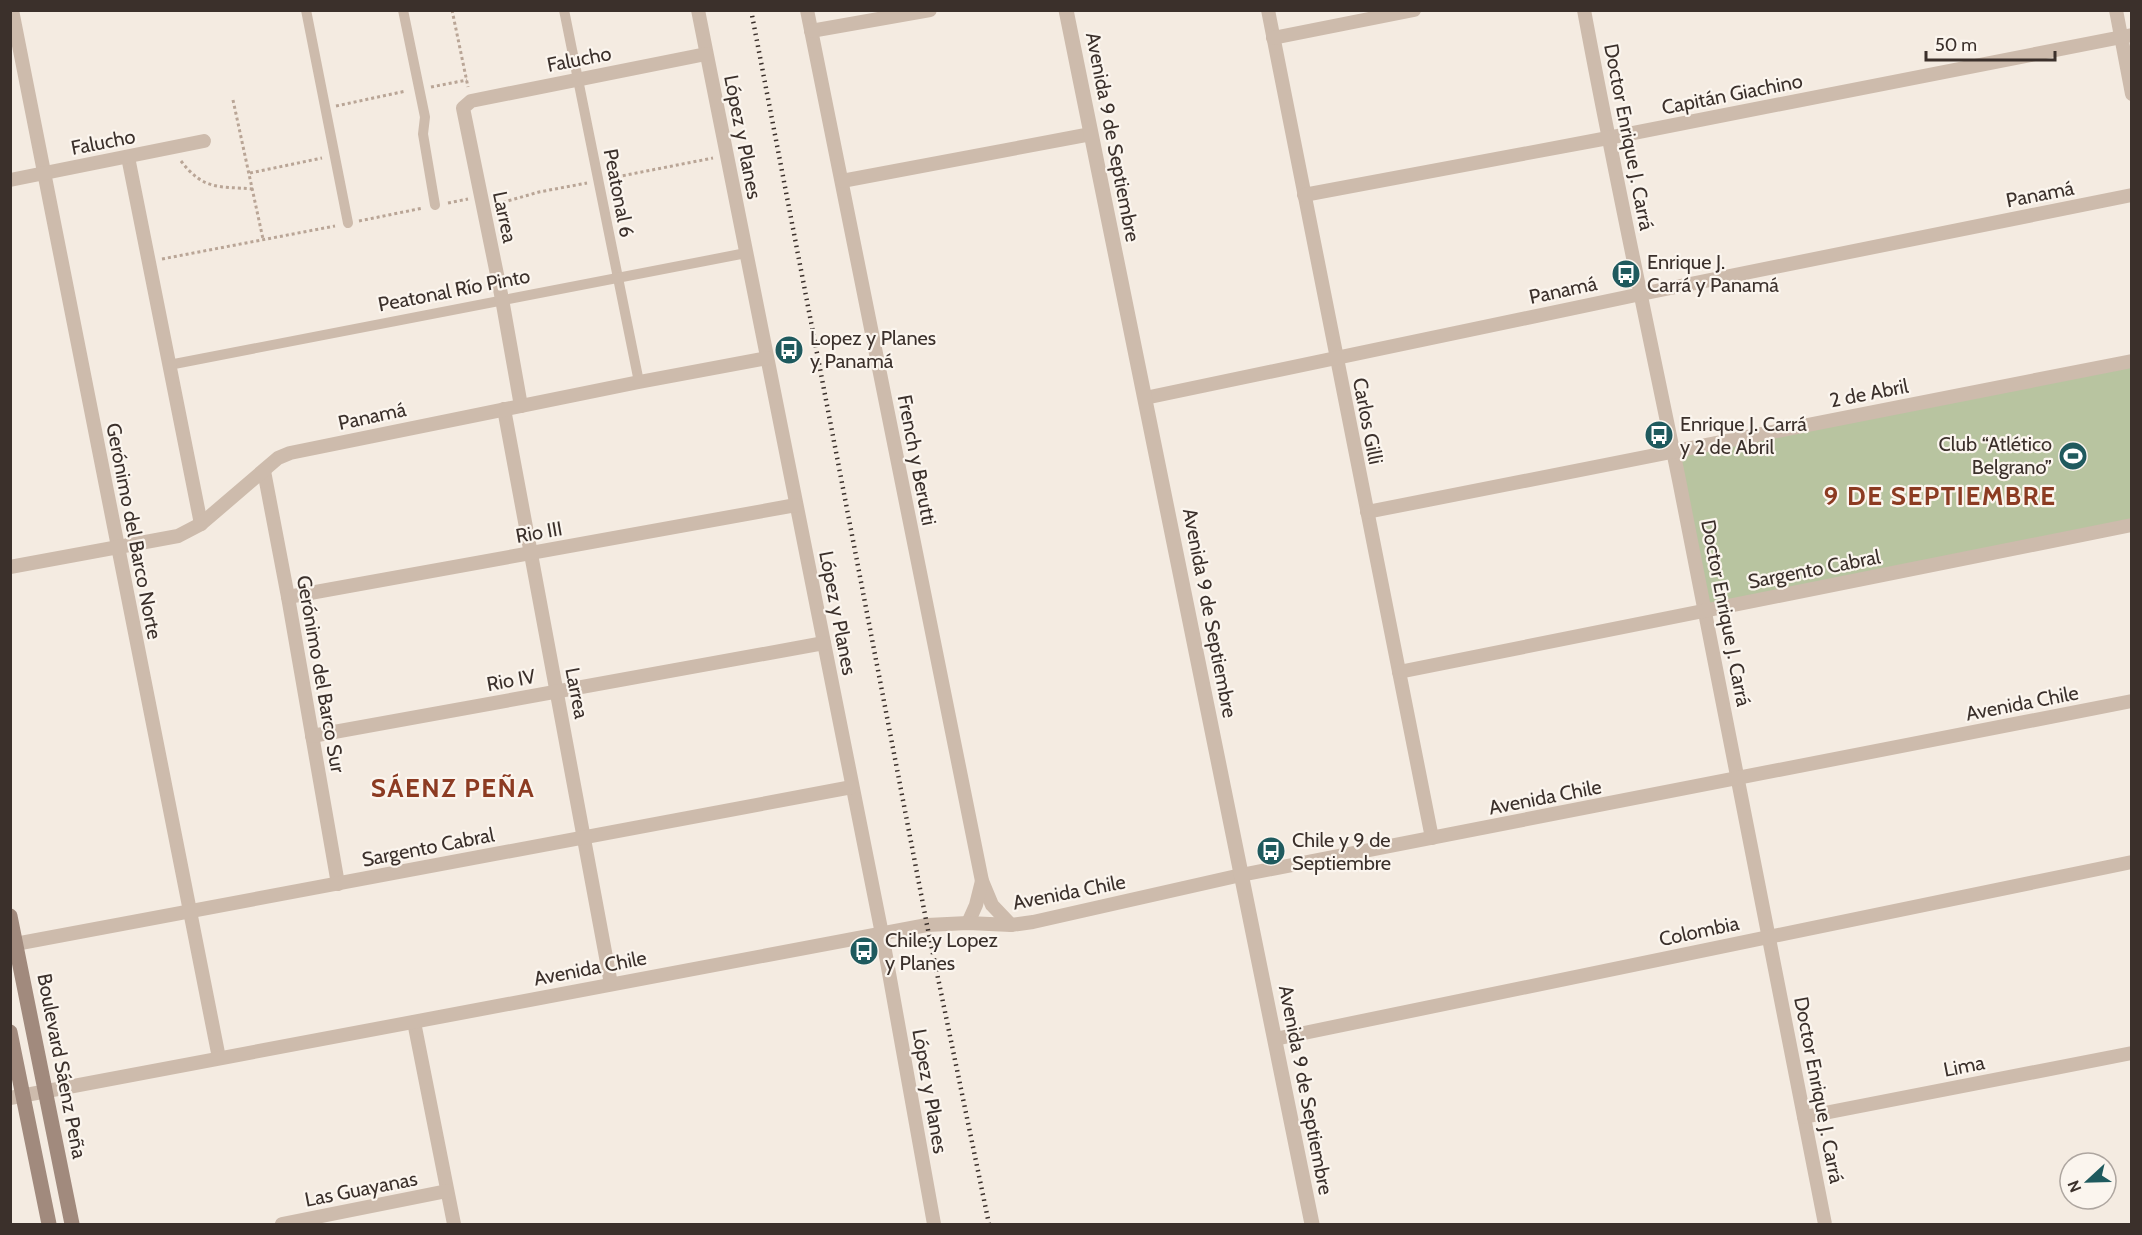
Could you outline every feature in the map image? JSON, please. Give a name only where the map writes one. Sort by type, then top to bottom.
[{"type":"main road","name":"Boulevard Sáenz Peña","points":[[10,916],[13,945],[46,1091],[72,1224]]},
{"type":"main road","points":[[10,1032],[17,1097],[49,1224]]},
{"type":"street","name":"Gerónimo del Barco Norte","points":[[12,10],[219,1059]]},
{"type":"street","points":[[306,10],[348,223]]},
{"type":"street","points":[[404,10],[425,117],[423,134],[435,205]]},
{"type":"street","name":"Peatonal 6","points":[[564,10],[639,382]]},
{"type":"street","name":"López y Planes","points":[[698,10],[882,934],[934,1224]]},
{"type":"street","name":"French y Berutti","points":[[807,10],[982,881],[992,905],[1011,925]]},
{"type":"street","points":[[811,31],[930,10]]},
{"type":"street","name":"Avenida 9 de Septiembre","points":[[1066,10],[1312,1224]]},
{"type":"street","name":"Carlos Gilli","points":[[1268,10],[1432,838]]},
{"type":"street","points":[[1273,38],[1414,10]]},
{"type":"street","name":"Doctor Enrique J. Carrá","points":[[1584,10],[1739,779],[1825,1224]]},
{"type":"street","points":[[2116,10],[2126,36],[2132,94]]},
{"type":"street","name":"Capitán Giachino","points":[[1304,195],[2126,36]]},
{"type":"street","name":"Falucho","points":[[467,104],[706,54]]},
{"type":"street","name":"Larrea","points":[[467,104],[481,196],[521,406]]},
{"type":"street","points":[[842,181],[1091,134]]},
{"type":"street","name":"Falucho","points":[[10,180],[204,141]]},
{"type":"street","points":[[128,157],[201,524]]},
{"type":"street","name":"Panamá","points":[[1145,398],[1641,294],[2132,195]]},
{"type":"street","name":"Peatonal Río Pinto","points":[[170,365],[746,253]]},
{"type":"street","name":"Panamá","points":[[10,567],[178,536],[201,524],[278,458],[290,453],[767,358]]},
{"type":"street","name":"2 de Abril","points":[[1367,512],[2132,361]]},
{"type":"street","name":"Larrea","points":[[504,410],[611,984]]},
{"type":"street","name":"Gerónimo del Barco Sur","points":[[264,471],[338,884]]},
{"type":"street","name":"Rio III","points":[[288,597],[796,505]]},
{"type":"street","name":"Sargento Cabral","points":[[1399,672],[2132,525]]},
{"type":"street","name":"Rio IV","points":[[312,736],[824,643]]},
{"type":"street","name":"Avenida Chile","points":[[17,1097],[927,926],[968,923],[1011,925],[1033,922],[1242,875],[2132,701]]},
{"type":"street","name":"Sargento Cabral","points":[[13,945],[852,787]]},
{"type":"street","name":"Colombia","points":[[1275,1039],[2132,862]]},
{"type":"street","name":"French y Berutti","points":[[968,923],[982,881]]},
{"type":"street","points":[[414,1022],[454,1224]]},
{"type":"street","name":"Lima","points":[[1804,1117],[2132,1053]]},
{"type":"street","name":"Las Guayanas","points":[[282,1224],[447,1191]]},
{"type":"path","points":[[452,10],[466,80],[467,104]]},
{"type":"path","points":[[326,108],[466,80]]},
{"type":"path","points":[[233,100],[263,239]]},
{"type":"path","points":[[170,148],[192,176],[216,188],[253,189]]},
{"type":"path","points":[[250,173],[335,155]]},
{"type":"path","points":[[149,261],[481,196]]},
{"type":"green space","points":[[2131,361],[2131,525],[1705,610],[1673,452]]},
{"type":"railway","points":[[751,10],[927,925],[989,1224]]},
{"type":"place","name":"Enrique J. Carrá y Panamá","points":[[1626,274]]},
{"type":"place","name":"Lopez y Planes y Panamá","points":[[789,350]]},
{"type":"place","name":"Enrique J. Carrá y 2 de Abril","points":[[1659,435]]},
{"type":"place","name":"Club “Atlético Belgrano”","points":[[2073,456]]},
{"type":"place","name":"Chile y 9 de Septiembre","points":[[1271,851]]},
{"type":"place","name":"Chile y Lopez y Planes","points":[[864,951]]},
{"type":"district","name":"9 DE SEPTIEMBRE","points":[[1940,496]]},
{"type":"district","name":"SÁENZ PEÑA","points":[[453,788]]}]
